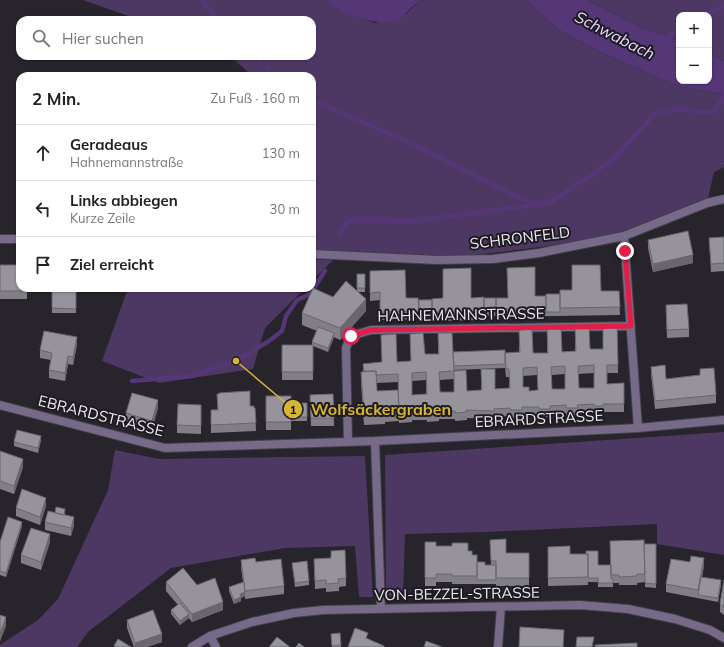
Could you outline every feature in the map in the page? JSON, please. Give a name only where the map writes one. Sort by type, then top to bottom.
[{"type":"street","name":"SCHRONFELD","points":[[316,254],[437,260],[493,259],[539,253],[624,236],[707,203],[724,199]]},
{"type":"street","points":[[624,236],[638,428]]},
{"type":"street","points":[[0,239],[16,239]]},
{"type":"street","name":"HAHNEMANNSTRASSE","points":[[348,442],[346,348],[351,336],[371,330],[631,326]]},
{"type":"street","name":"EBRARDSTRASSE","points":[[0,405],[165,448],[375,441],[638,428],[724,420]]},
{"type":"street","points":[[375,441],[381,609]]},
{"type":"street","name":"VON-BEZZEL-STRASSE","points":[[192,647],[210,636],[252,622],[294,613],[324,610],[580,605],[628,609],[675,619],[710,630],[724,638]]},
{"type":"street","points":[[498,647],[501,607]]},
{"type":"street","points":[[210,636],[216,647]]},
{"type":"shaded area","points":[[83,0],[325,0],[337,9],[375,23],[406,14],[418,2],[423,0],[527,0],[557,29],[600,52],[665,81],[683,87],[724,94],[724,167],[714,172],[707,203],[624,236],[437,260],[316,254],[316,72],[248,72],[234,60],[316,60],[316,16],[129,16]]},
{"type":"shaded area","points":[[588,0],[724,0],[724,61],[712,55],[712,12],[676,12],[676,40],[631,23]]},
{"type":"shaded area","points":[[316,259],[333,260],[316,277]]},
{"type":"shaded area","points":[[127,292],[301,292],[265,328],[253,369],[159,383],[102,361]]},
{"type":"shaded area","points":[[724,432],[724,555],[657,544],[657,524],[405,534],[403,596],[386,596],[385,455]]},
{"type":"shaded area","points":[[115,450],[159,459],[365,456],[373,597],[359,597],[355,546],[285,548],[171,568],[88,632],[77,647],[0,647],[0,645],[38,620],[58,599],[108,490]]},
{"type":"water","points":[[325,0],[423,0],[398,19],[381,22],[365,20],[349,15]]},
{"type":"water","name":"Schwabach","points":[[527,0],[588,0],[631,23],[676,40],[676,84],[712,84],[712,55],[724,61],[724,94],[683,87],[665,81],[600,52],[557,29]]},
{"type":"building","points":[[688,231],[693,255],[653,264],[648,240]]},
{"type":"building","points":[[724,237],[724,263],[711,264],[709,238]]},
{"type":"building","points":[[0,265],[16,265],[16,291],[0,291]]},
{"type":"building","points":[[572,265],[600,265],[601,291],[619,291],[620,307],[560,308],[560,290],[572,290]]},
{"type":"building","points":[[535,267],[535,296],[546,296],[546,308],[496,309],[496,298],[508,298],[507,268]]},
{"type":"building","points":[[471,268],[471,298],[484,297],[484,312],[432,312],[432,299],[443,298],[443,269]]},
{"type":"building","points":[[405,270],[406,298],[418,298],[419,311],[380,312],[380,292],[370,293],[370,271]]},
{"type":"building","points":[[357,274],[365,274],[365,288],[357,288]]},
{"type":"building","points":[[346,281],[366,299],[340,328],[302,313],[311,292],[316,292],[316,289],[333,297]]},
{"type":"building","points":[[52,292],[76,292],[76,309],[52,308]]},
{"type":"building","points":[[546,294],[560,294],[560,312],[546,312]]},
{"type":"building","points":[[484,298],[496,298],[496,312],[484,312]]},
{"type":"building","points":[[419,300],[432,300],[432,313],[419,313]]},
{"type":"building","points":[[687,304],[689,329],[667,330],[666,305]]},
{"type":"building","points":[[617,325],[618,365],[607,365],[607,384],[624,383],[624,404],[603,404],[603,406],[594,406],[594,404],[577,405],[578,408],[566,408],[566,405],[550,406],[550,409],[539,409],[539,407],[522,407],[522,410],[510,410],[510,408],[494,409],[494,411],[466,410],[467,412],[455,413],[455,411],[439,411],[439,413],[427,414],[427,412],[412,412],[412,414],[399,415],[398,374],[376,375],[376,371],[364,371],[363,364],[382,362],[381,335],[396,334],[397,362],[411,361],[410,334],[423,333],[425,354],[439,354],[438,333],[452,333],[454,371],[466,370],[467,391],[482,390],[481,369],[495,369],[495,389],[510,388],[509,369],[506,369],[505,353],[520,352],[519,330],[532,329],[533,353],[548,353],[547,328],[561,328],[562,352],[576,351],[575,327],[589,327],[590,349],[603,349],[603,326]],"holes":[[[594,365],[594,388],[579,388],[578,366]],[[565,366],[565,389],[552,389],[551,367]],[[537,367],[538,390],[529,391],[529,387],[523,387],[523,368]],[[454,371],[454,392],[440,392],[439,372]],[[426,372],[427,394],[412,395],[412,373]]]},
{"type":"building","points":[[318,327],[334,333],[328,348],[312,342]]},
{"type":"building","points":[[44,331],[77,337],[73,357],[68,356],[65,373],[49,370],[52,353],[40,350]]},
{"type":"building","points":[[282,345],[313,345],[313,372],[282,372]]},
{"type":"building","points":[[505,350],[505,364],[454,366],[453,352]]},
{"type":"building","points":[[665,365],[666,379],[700,375],[700,369],[714,368],[716,395],[655,401],[651,367]]},
{"type":"building","points":[[376,371],[377,391],[398,390],[399,409],[385,410],[385,412],[364,413],[361,372]]},
{"type":"building","points":[[250,391],[250,406],[254,406],[255,408],[256,423],[211,425],[211,410],[218,410],[217,394]]},
{"type":"building","points":[[132,393],[158,400],[152,421],[126,413]]},
{"type":"building","points":[[333,394],[334,418],[311,418],[310,395]]},
{"type":"building","points":[[266,396],[291,396],[291,422],[266,422]]},
{"type":"building","points":[[291,403],[307,403],[307,417],[291,417]]},
{"type":"building","points":[[178,404],[201,405],[201,426],[177,425]]},
{"type":"building","points":[[17,430],[41,436],[38,448],[14,442]]},
{"type":"building","points":[[0,451],[23,459],[14,486],[0,481]]},
{"type":"building","points":[[22,489],[46,498],[40,517],[16,508]]},
{"type":"building","points":[[56,507],[65,509],[64,515],[55,513]]},
{"type":"building","points":[[48,511],[74,517],[71,528],[45,522]]},
{"type":"building","points":[[8,517],[22,522],[6,573],[0,571],[0,542]]},
{"type":"building","points":[[31,528],[50,534],[41,562],[21,555]]},
{"type":"building","points":[[506,539],[506,553],[529,553],[529,578],[496,578],[496,561],[491,561],[490,540]]},
{"type":"building","points":[[644,540],[645,574],[619,577],[619,575],[611,575],[610,541]]},
{"type":"building","points":[[425,542],[436,542],[436,546],[452,546],[452,543],[468,543],[468,551],[472,551],[472,555],[477,555],[477,576],[452,576],[452,574],[436,574],[436,578],[425,578]]},
{"type":"building","points":[[644,544],[656,544],[656,584],[645,583]]},
{"type":"building","points":[[570,546],[570,554],[588,554],[588,577],[548,578],[548,547]]},
{"type":"building","points":[[345,550],[346,578],[338,579],[339,583],[326,584],[326,580],[315,581],[314,559],[331,558],[331,551]]},
{"type":"building","points":[[586,551],[598,551],[598,565],[611,565],[611,579],[613,579],[613,583],[598,583],[598,578],[588,578],[588,554],[586,554]]},
{"type":"building","points":[[691,556],[704,558],[698,590],[666,584],[671,559],[690,562]]},
{"type":"building","points":[[255,558],[256,562],[281,559],[284,586],[245,591],[241,560]]},
{"type":"building","points":[[307,561],[309,581],[295,583],[292,563]]},
{"type":"building","points":[[477,562],[485,562],[485,565],[496,565],[496,580],[477,580]]},
{"type":"building","points":[[183,568],[197,585],[215,578],[223,602],[192,614],[166,582]]},
{"type":"building","points":[[701,577],[721,580],[718,598],[698,595]]},
{"type":"building","points":[[724,580],[724,607],[720,604]]},
{"type":"building","points":[[244,582],[245,592],[240,594],[241,597],[234,600],[229,587]]},
{"type":"building","points":[[180,603],[189,614],[180,621],[171,610]]},
{"type":"building","points":[[153,610],[162,634],[135,643],[127,620]]},
{"type":"building","points":[[0,615],[6,617],[0,634]]},
{"type":"building","points":[[520,627],[564,630],[563,647],[519,647]]},
{"type":"building","points":[[355,628],[368,633],[366,638],[384,647],[348,647]]},
{"type":"building","points":[[340,633],[341,645],[332,646],[331,634]]},
{"type":"building","points":[[277,637],[290,647],[269,647]]},
{"type":"building","points":[[577,637],[594,637],[592,647],[576,647]]},
{"type":"building","points":[[118,639],[131,647],[114,646]]},
{"type":"building","points":[[426,641],[442,647],[424,647]]},
{"type":"building","points":[[299,643],[304,647],[296,647]]},
{"type":"building","points":[[637,643],[637,647],[595,647],[595,645]]},
{"type":"waterway","points":[[202,0],[215,16]]},
{"type":"waterway","points":[[711,12],[724,6]]},
{"type":"waterway","points":[[665,39],[676,32]]},
{"type":"waterway","points":[[268,69],[272,72]]},
{"type":"waterway","points":[[340,233],[349,220],[415,221],[548,203],[561,196],[612,160],[655,114],[679,109],[711,113],[715,111],[724,95]]},
{"type":"waterway","points":[[316,102],[419,147],[513,195],[535,204]]},
{"type":"waterway","points":[[316,285],[325,271]]},
{"type":"waterway","points":[[132,381],[192,376],[236,361],[269,341],[282,331],[286,316],[297,300],[311,292]]},
{"type":"place","name":"Wolfsäckergraben","points":[[236,361]]},
{"type":"route","points":[[351,336],[371,330],[631,326],[625,251]]}]
